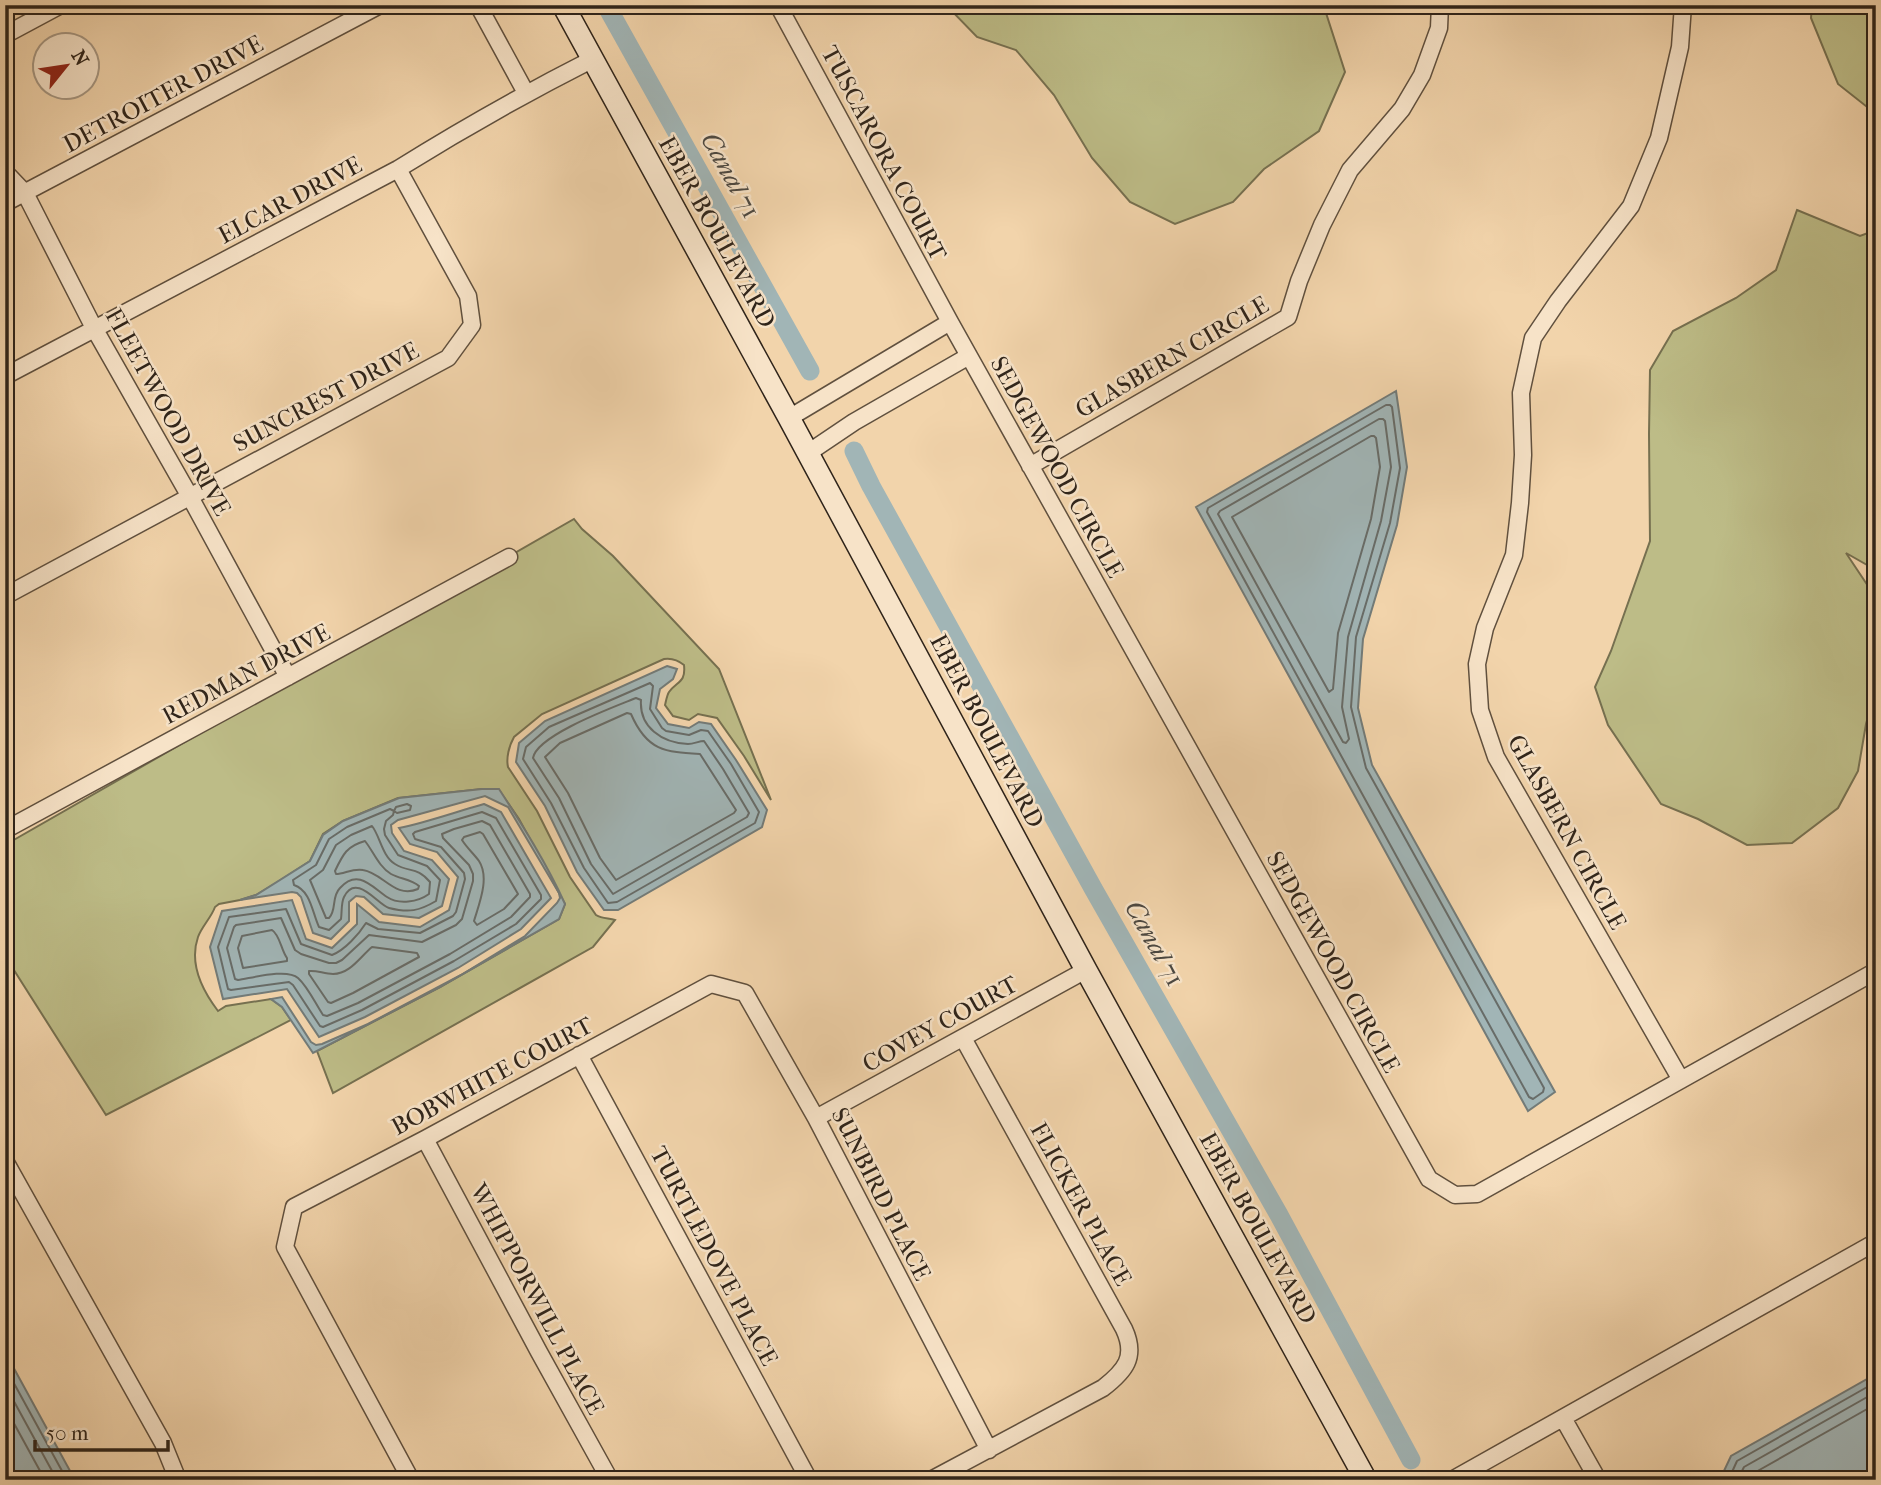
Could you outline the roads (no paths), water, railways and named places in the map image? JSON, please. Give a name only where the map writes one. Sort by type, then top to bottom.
[{"type":"street","points":[[5,35],[61,5]]},
{"type":"street","name":"DETROITER DRIVE","points":[[5,203],[380,5]]},
{"type":"street","points":[[478,5],[526,93]]},
{"type":"street","name":"EBER BOULEVARD","points":[[563,5],[1366,1480]]},
{"type":"street","name":"TUSCARORA COURT","points":[[778,5],[950,322]]},
{"type":"street","name":"GLASBERN CIRCLE","points":[[1030,466],[1288,317],[1321,225],[1350,170],[1402,109],[1422,75],[1439,28],[1440,5]]},
{"type":"street","name":"GLASBERN CIRCLE","points":[[1681,1080],[1496,757],[1480,710],[1477,664],[1485,628],[1514,555],[1523,455],[1521,393],[1533,338],[1631,206],[1659,138],[1680,47],[1683,5]]},
{"type":"street","name":"ELCAR DRIVE","points":[[5,376],[398,169],[526,93],[593,59]]},
{"type":"street","name":"SUNCREST DRIVE","points":[[5,596],[448,358],[472,325],[468,296],[398,169]]},
{"type":"street","name":"FLEETWOOD DRIVE","points":[[5,173],[25,192],[94,328],[288,677]]},
{"type":"street","points":[[789,418],[950,322]]},
{"type":"street","name":"SEDGEWOOD CIRCLE","points":[[950,322],[1429,1180],[1455,1195],[1477,1194],[1876,971]]},
{"type":"street","points":[[808,453],[854,422],[969,356]]},
{"type":"street","name":"REDMAN DRIVE","points":[[5,830],[509,557]]},
{"type":"street","name":"COVEY COURT","points":[[816,1118],[1086,970]]},
{"type":"street","name":"BOBWHITE COURT","points":[[411,1480],[285,1247],[294,1207],[711,984]]},
{"type":"street","name":"SUNBIRD PLACE","points":[[711,984],[746,993],[816,1118],[989,1450]]},
{"type":"street","name":"FLICKER PLACE","points":[[931,1480],[1103,1388],[1126,1366],[1130,1351],[1130,1341],[963,1038]]},
{"type":"street","name":"TURTLEDOVE PLACE","points":[[579,1055],[809,1480]]},
{"type":"street","name":"WHIPPORWILL PLACE","points":[[425,1139],[610,1480]]},
{"type":"street","points":[[5,1161],[163,1443],[178,1480]]},
{"type":"street","points":[[1452,1480],[1876,1242]]},
{"type":"street","points":[[1563,1418],[1598,1480]]},
{"type":"water","points":[[1396,391],[1407,467],[1397,525],[1363,639],[1358,708],[1372,765],[1555,1092],[1528,1111],[1196,507]]},
{"type":"water","points":[[667,666],[677,669],[673,679],[660,689],[656,708],[668,724],[689,728],[699,722],[711,724],[767,810],[762,827],[618,910],[604,910],[577,872],[545,806],[516,762],[519,743],[545,721]]},
{"type":"water","points":[[499,789],[534,845],[565,904],[559,919],[461,975],[525,936],[560,898],[508,807],[485,796],[398,820],[391,825],[392,833],[404,851],[432,860],[449,879],[442,906],[419,918],[383,914],[364,897],[356,896],[349,902],[349,921],[331,939],[313,933],[301,897],[297,893],[240,900],[256,895],[310,861],[323,835],[343,821],[399,798]]},
{"type":"water","points":[[484,804],[501,812],[551,898],[521,929],[458,968],[365,1017],[319,1037],[287,989],[223,999],[210,947],[222,911],[292,900],[306,939],[332,948],[357,924],[357,904],[379,922],[420,927],[449,910],[458,877],[437,852],[410,844],[399,828]]},
{"type":"water","points":[[461,975],[313,1053],[282,1007],[271,999],[282,997],[311,1042],[322,1044],[368,1024]]},
{"type":"water","points":[[5,1352],[75,1480],[5,1480]]},
{"type":"water","points":[[1876,1374],[1876,1480],[1727,1480],[1723,1473],[1731,1456]]},
{"type":"waterway","name":"Canal 71","points":[[606,5],[810,371]]},
{"type":"waterway","name":"Canal 71","points":[[854,451],[1094,890],[1279,1215],[1411,1460]]}]
